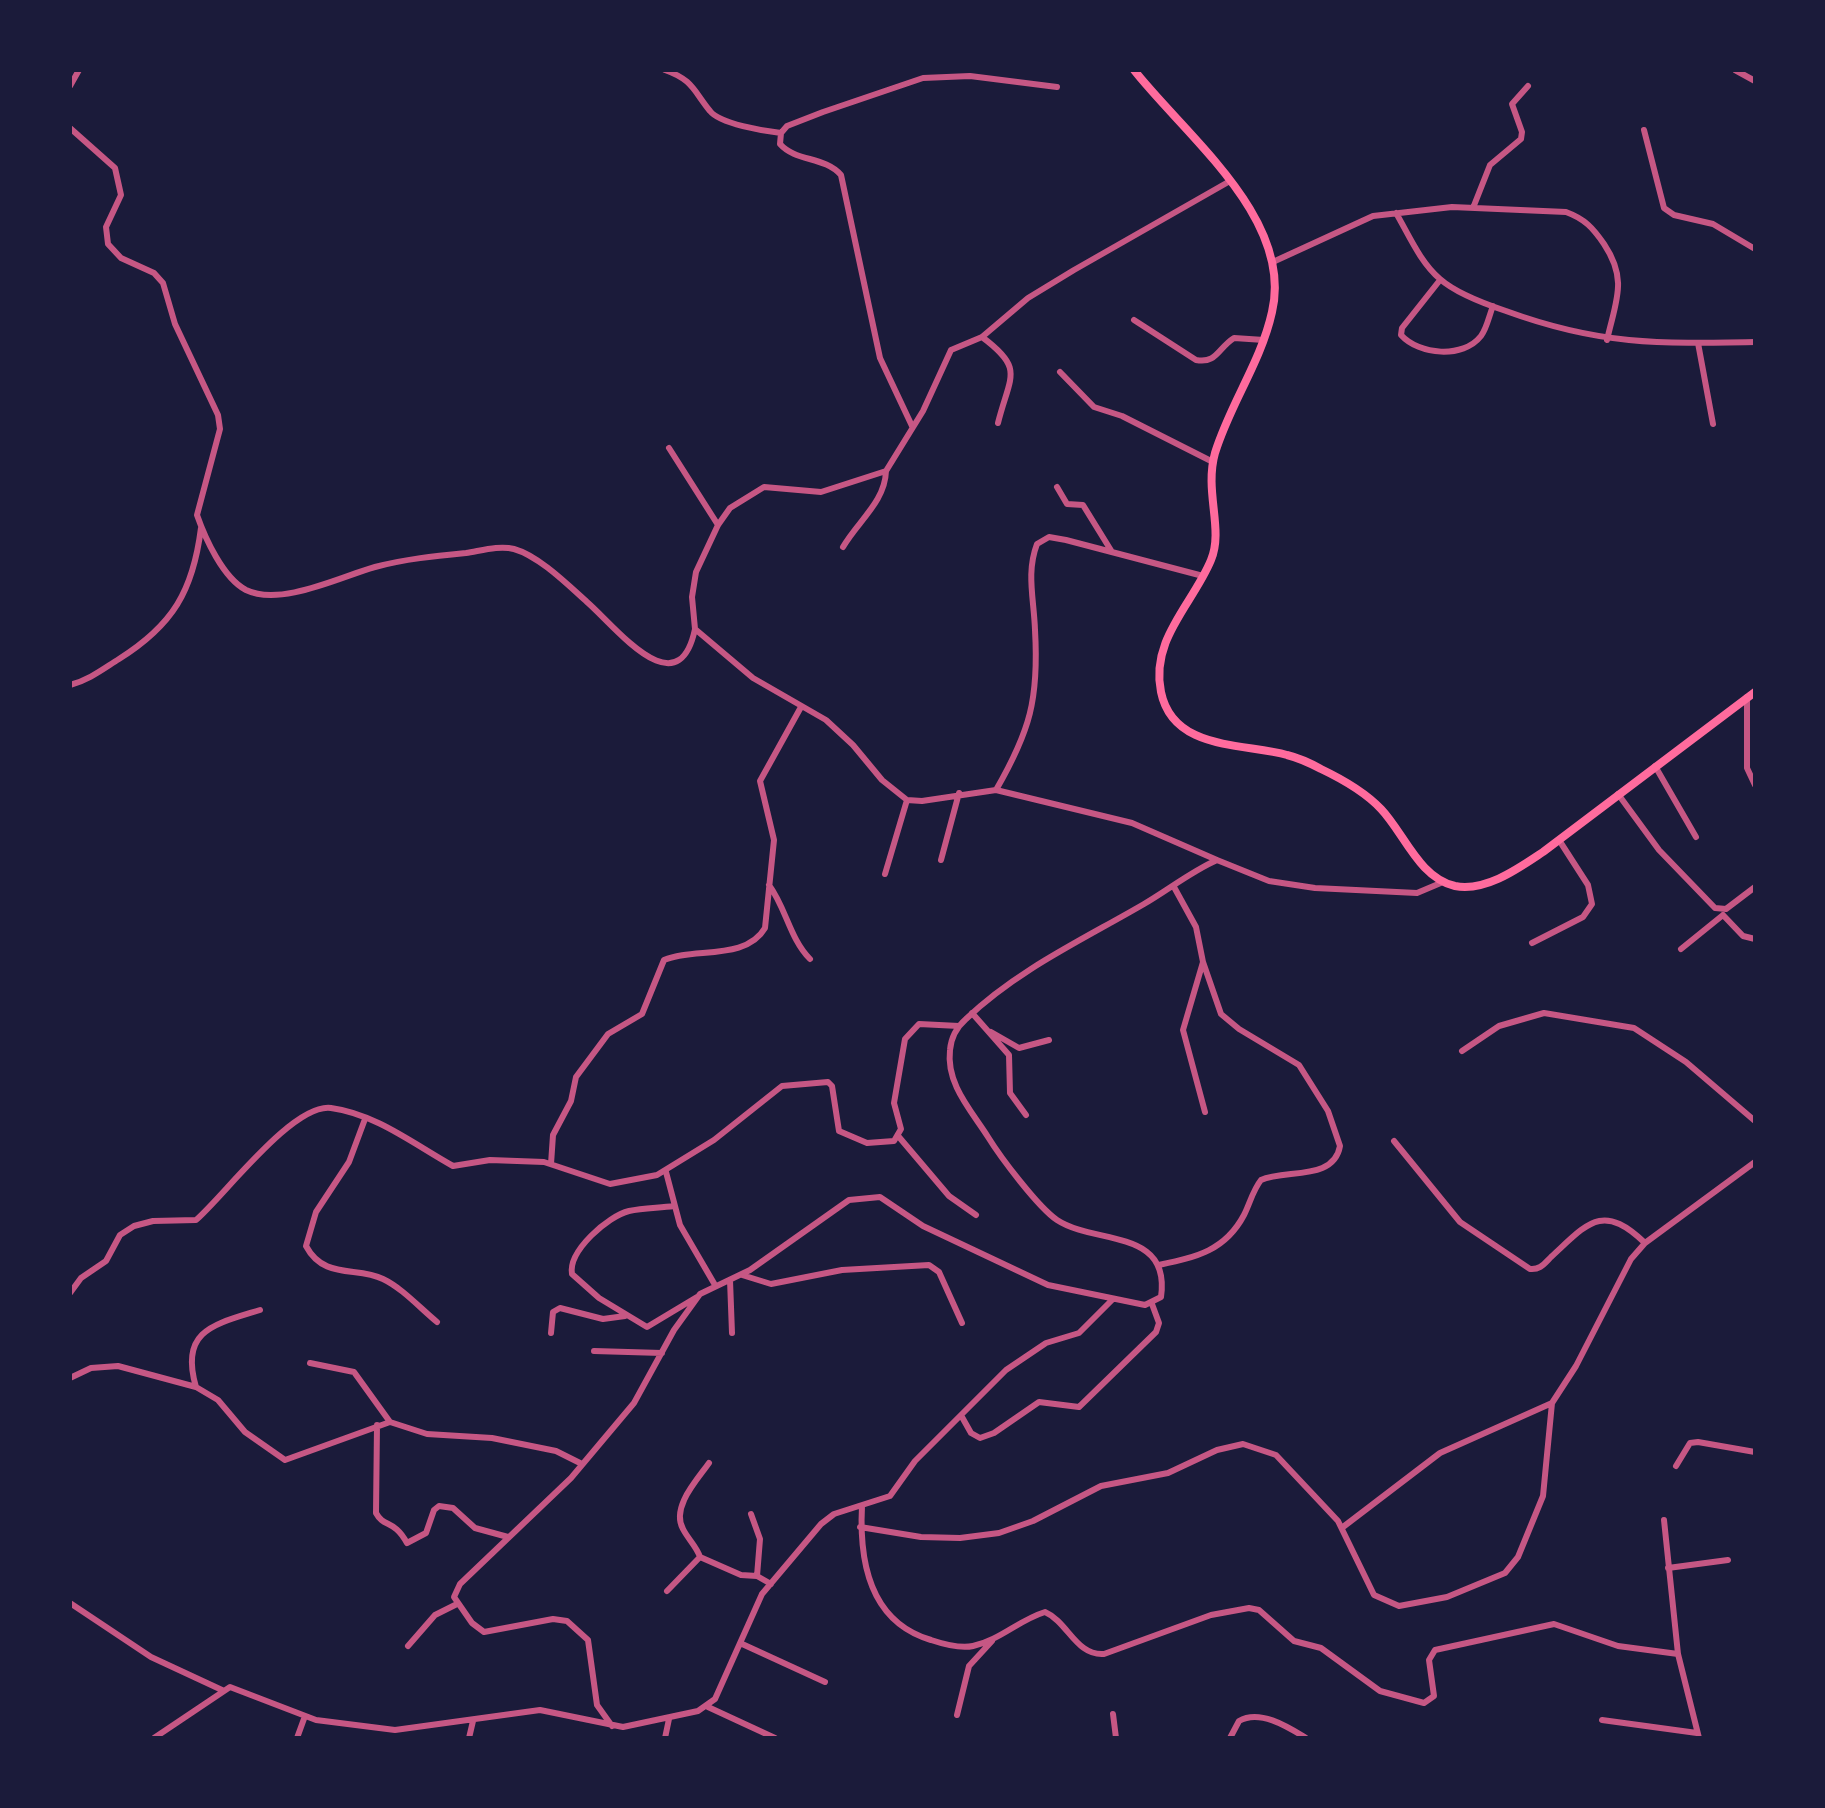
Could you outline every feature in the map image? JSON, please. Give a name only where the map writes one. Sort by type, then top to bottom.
[{"type":"main road","points":[[1134,70],[1230,181],[1262,231],[1275,261],[1277,285],[1264,340],[1213,462],[1209,492],[1217,533],[1215,550],[1176,619],[1161,655],[1161,693],[1171,714],[1189,732],[1206,740],[1288,755],[1350,784],[1380,808],[1419,861],[1443,882],[1465,886],[1490,881],[1525,864],[1751,694]]},
{"type":"street","points":[[70,86],[79,70]]},
{"type":"street","points":[[665,70],[694,86],[716,116],[750,128],[781,133]]},
{"type":"street","points":[[986,70],[986,79]]},
{"type":"street","points":[[1735,70],[1755,81]]},
{"type":"street","points":[[912,426],[880,358],[841,175],[819,160],[786,151],[780,144],[781,133],[787,126],[894,85],[948,75],[1057,87]]},
{"type":"street","points":[[1473,208],[1490,165],[1521,139],[1522,132],[1512,104],[1528,86]]},
{"type":"street","points":[[70,128],[115,168],[121,195],[106,227],[108,244],[121,258],[154,273],[163,283],[175,324],[218,415],[220,429],[197,515],[201,528],[230,576],[242,587],[254,592],[305,591],[375,567],[425,557],[506,548],[517,550],[588,602],[640,653],[664,663],[678,662],[691,651],[695,629],[692,597],[696,572],[718,525],[730,508],[764,487],[821,492],[886,471]]},
{"type":"street","points":[[1644,130],[1664,208],[1674,215],[1713,224],[1755,249]]},
{"type":"street","points":[[843,547],[858,522],[881,497],[886,471],[931,396],[946,356],[957,346],[982,337],[1028,298],[1230,181]]},
{"type":"street","points":[[1275,261],[1352,222],[1396,213],[1473,208],[1566,212],[1583,219],[1617,264],[1620,277],[1607,340]]},
{"type":"street","points":[[1396,213],[1427,266],[1440,280],[1493,306],[1546,326],[1607,340],[1648,344],[1755,342]]},
{"type":"street","points":[[1440,280],[1402,328],[1401,335],[1406,340],[1434,352],[1468,345],[1481,336],[1493,306]]},
{"type":"street","points":[[1134,320],[1196,360],[1206,362],[1214,360],[1234,338],[1264,340]]},
{"type":"street","points":[[982,337],[1007,356],[1012,367],[998,423]]},
{"type":"street","points":[[1698,343],[1713,424]]},
{"type":"street","points":[[1060,372],[1094,407],[1122,416],[1213,462]]},
{"type":"street","points":[[669,448],[718,525]]},
{"type":"street","points":[[1057,487],[1067,504],[1079,504],[1086,509],[1112,552]]},
{"type":"street","points":[[70,685],[85,681],[160,631],[196,568],[201,528]]},
{"type":"street","points":[[996,790],[1021,747],[1033,708],[1035,630],[1029,576],[1037,544],[1049,537],[1203,576]]},
{"type":"street","points":[[695,629],[753,678],[839,732],[882,780],[907,800],[922,801],[959,793],[996,790],[1132,823],[1277,884],[1417,893],[1443,882]]},
{"type":"street","points":[[1751,694],[1747,768],[1755,785]]},
{"type":"street","points":[[551,1164],[553,1135],[571,1101],[576,1077],[608,1034],[642,1014],[660,965],[671,957],[710,954],[757,938],[765,928],[774,840],[760,781],[801,707]]},
{"type":"street","points":[[1655,766],[1696,837]]},
{"type":"street","points":[[941,860],[959,793]]},
{"type":"street","points":[[1618,794],[1659,850],[1706,902],[1718,909],[1743,936],[1755,939]]},
{"type":"street","points":[[885,874],[907,800]]},
{"type":"street","points":[[1532,943],[1583,917],[1592,904],[1588,885],[1559,840]]},
{"type":"street","points":[[674,1206],[623,1213],[586,1240],[571,1265],[575,1279],[625,1316],[647,1327],[715,1285],[742,1275],[849,1200],[873,1195],[889,1202],[923,1226],[1033,1280],[1112,1300],[1152,1304],[1161,1297],[1159,1265],[1139,1246],[1058,1220],[998,1153],[953,1081],[950,1049],[959,1026],[1020,976],[1217,860]]},
{"type":"street","points":[[769,885],[787,915],[797,944],[810,959]]},
{"type":"street","points":[[1159,1265],[1211,1252],[1232,1234],[1261,1180],[1324,1168],[1335,1158],[1340,1146],[1328,1111],[1299,1065],[1239,1029],[1221,1014],[1203,962],[1196,927],[1174,887]]},
{"type":"street","points":[[1718,909],[1726,909],[1755,887]]},
{"type":"street","points":[[1681,949],[1723,915]]},
{"type":"street","points":[[1203,962],[1183,1030],[1205,1112]]},
{"type":"street","points":[[972,1013],[1009,1055],[1010,1093],[1026,1115]]},
{"type":"street","points":[[1462,1051],[1499,1026],[1544,1013],[1634,1028],[1686,1062],[1755,1121]]},
{"type":"street","points":[[70,1293],[81,1278],[106,1261],[127,1230],[145,1222],[196,1220],[276,1140],[311,1111],[331,1108],[365,1119],[414,1140],[453,1166],[490,1160],[551,1164],[610,1184],[666,1172],[787,1083],[828,1082],[832,1086],[836,1126],[843,1134],[874,1145],[889,1143],[899,1137],[901,1129],[894,1103],[905,1039],[919,1024],[959,1026]]},
{"type":"street","points":[[989,1031],[1019,1048],[1049,1040]]},
{"type":"street","points":[[365,1119],[349,1162],[316,1212],[306,1246],[312,1254],[341,1273],[380,1277],[437,1322]]},
{"type":"street","points":[[899,1137],[949,1196],[976,1215]]},
{"type":"street","points":[[1394,1141],[1460,1222],[1530,1269],[1540,1268],[1585,1226],[1600,1219],[1624,1224],[1645,1243]]},
{"type":"street","points":[[860,1527],[921,1537],[960,1538],[1005,1532],[1101,1486],[1168,1473],[1217,1450],[1243,1444],[1276,1455],[1284,1462],[1343,1527],[1369,1589],[1392,1605],[1406,1606],[1440,1599],[1505,1573],[1523,1549],[1543,1496],[1552,1403],[1595,1330],[1615,1287],[1645,1243],[1755,1162]]},
{"type":"street","points":[[666,1172],[680,1225],[715,1285]]},
{"type":"street","points":[[742,1275],[771,1284],[842,1270],[929,1265],[939,1272],[962,1323]]},
{"type":"street","points":[[730,1280],[732,1333]]},
{"type":"street","points":[[612,1726],[597,1705],[588,1640],[567,1621],[553,1619],[484,1632],[454,1597],[460,1584],[582,1464],[634,1403],[697,1297]]},
{"type":"street","points":[[154,1738],[222,1690],[239,1688],[305,1716],[353,1727],[395,1730],[549,1710],[612,1726],[669,1719],[708,1707],[720,1689],[756,1604],[827,1518],[881,1501],[896,1491],[915,1461],[1016,1362],[1046,1343],[1079,1333],[1112,1300]]},
{"type":"street","points":[[962,1417],[971,1433],[980,1438],[994,1433],[1039,1402],[1079,1407],[1156,1332],[1159,1323],[1152,1304]]},
{"type":"street","points":[[551,1333],[552,1316],[560,1308],[603,1319],[625,1316]]},
{"type":"street","points":[[196,1387],[189,1359],[202,1333],[222,1322],[260,1310]]},
{"type":"street","points":[[594,1351],[662,1353]]},
{"type":"street","points":[[310,1363],[354,1372],[390,1422]]},
{"type":"street","points":[[70,1378],[91,1368],[118,1366],[196,1387],[218,1400],[245,1432],[285,1460],[390,1422],[427,1434],[492,1438],[556,1451],[582,1464]]},
{"type":"street","points":[[1343,1527],[1440,1453],[1552,1403]]},
{"type":"street","points":[[377,1425],[376,1513],[378,1518],[401,1529],[407,1543],[426,1533],[434,1510],[439,1506],[453,1508],[475,1528],[508,1537]]},
{"type":"street","points":[[1676,1466],[1690,1443],[1755,1452]]},
{"type":"street","points":[[709,1463],[685,1498],[681,1516],[683,1529],[700,1557],[741,1575],[757,1576],[771,1584]]},
{"type":"street","points":[[862,1506],[860,1527],[867,1581],[881,1608],[924,1638],[967,1647],[995,1638],[1045,1612],[1083,1648],[1104,1654],[1211,1615],[1249,1608],[1259,1610],[1294,1641],[1321,1648],[1380,1691],[1424,1703],[1434,1696],[1431,1653],[1498,1634],[1554,1624],[1618,1646],[1678,1654]]},
{"type":"street","points":[[751,1514],[760,1539],[757,1576]]},
{"type":"street","points":[[1602,1720],[1698,1736],[1678,1654],[1664,1520]]},
{"type":"street","points":[[667,1591],[700,1557]]},
{"type":"street","points":[[1668,1568],[1728,1560]]},
{"type":"street","points":[[70,1603],[151,1657],[222,1690]]},
{"type":"street","points":[[408,1646],[435,1615],[457,1604]]},
{"type":"street","points":[[957,1715],[966,1671],[995,1638]]},
{"type":"street","points":[[740,1643],[825,1682]]},
{"type":"street","points":[[967,1647],[972,1661]]},
{"type":"street","points":[[708,1707],[775,1738]]},
{"type":"street","points":[[1113,1714],[1116,1738]]},
{"type":"street","points":[[297,1738],[305,1716]]},
{"type":"street","points":[[1230,1738],[1239,1721],[1253,1718],[1282,1724],[1306,1738]]},
{"type":"street","points":[[665,1738],[669,1719]]},
{"type":"street","points":[[469,1738],[473,1721]]}]
